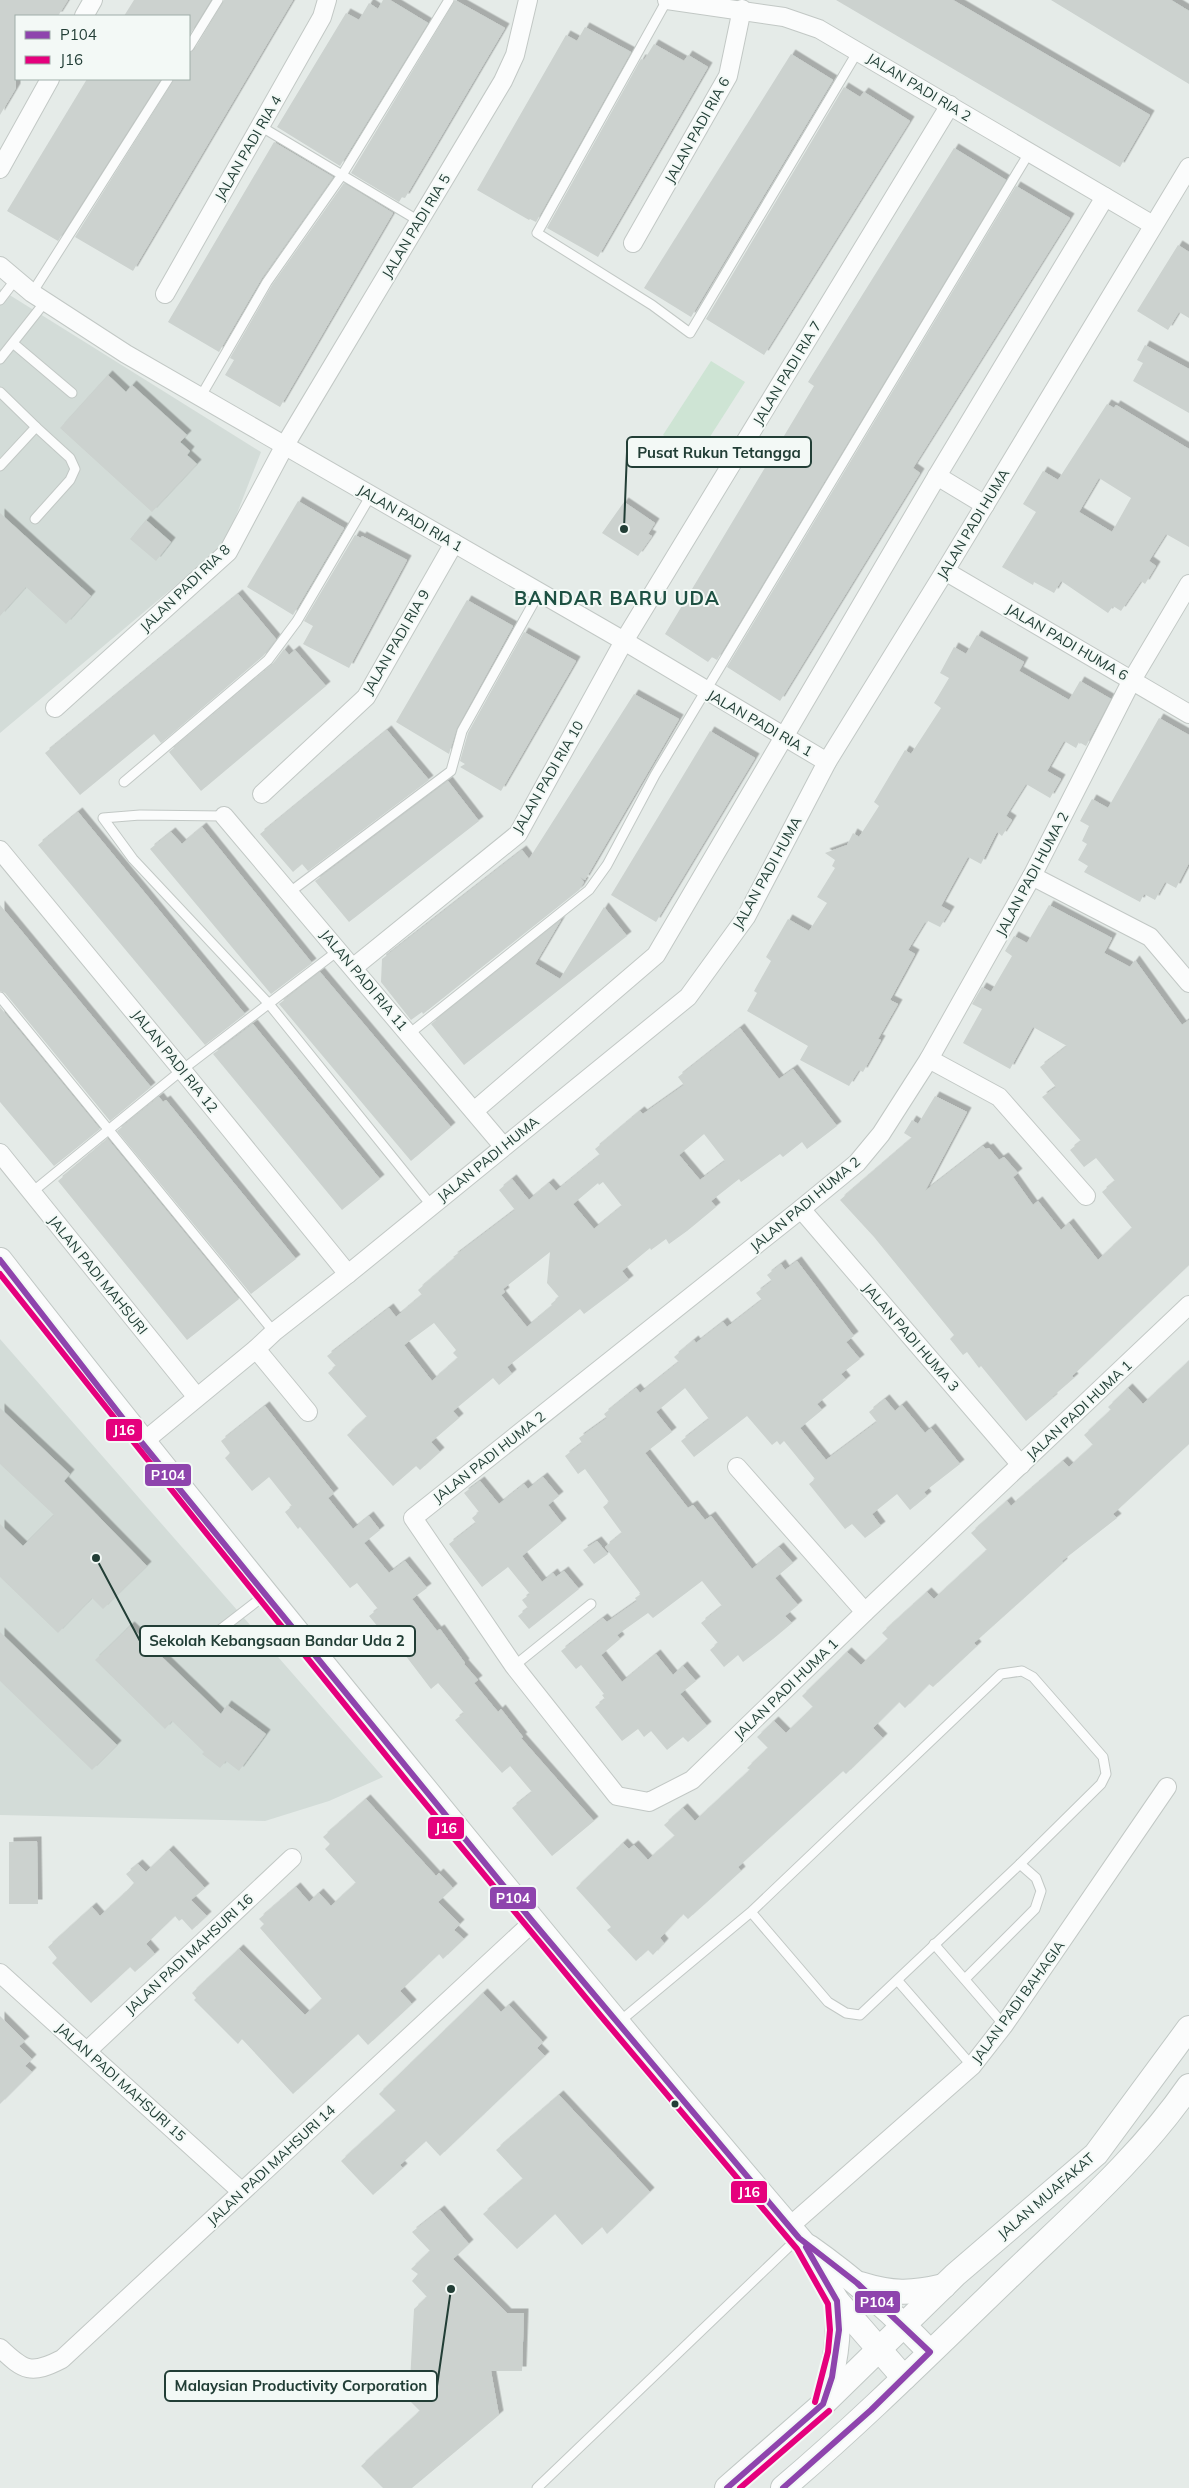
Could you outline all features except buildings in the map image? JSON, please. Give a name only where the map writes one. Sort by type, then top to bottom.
[{"type":"main road","points":[[0,1260],[142,1443],[533,1922],[798,2236],[837,2301],[904,2378]]},
{"type":"main road","name":"JALAN MUAFAKAT","points":[[727,2488],[823,2404],[944,2286],[1096,2154],[1189,2028]]},
{"type":"main road","points":[[783,2488],[904,2378],[1120,2170],[1160,2126],[1189,2086]]},
{"type":"main road","points":[[798,2236],[857,2283],[905,2326],[930,2352]]},
{"type":"main road","points":[[857,2283],[898,2293],[944,2286]]},
{"type":"main road","points":[[823,2404],[837,2354],[840,2330],[837,2301]]},
{"type":"street","points":[[85,15],[93,0]]},
{"type":"street","name":"JALAN PADI RIA 4","points":[[164,294],[322,18],[327,0]]},
{"type":"street","name":"JALAN PADI RIA 5","points":[[285,445],[503,81],[515,55],[528,0]]},
{"type":"street","name":"JALAN PADI RIA 2","points":[[667,0],[742,9],[784,17],[819,29],[1153,225]]},
{"type":"street","name":"JALAN PADI RIA 6","points":[[633,243],[728,76],[742,9]]},
{"type":"street","points":[[0,169],[49,80]]},
{"type":"street","name":"JALAN PADI RIA 7","points":[[624,641],[950,105]]},
{"type":"street","name":"JALAN PADI HUMA","points":[[142,1443],[274,1332],[688,997],[746,917],[827,762],[946,571],[1189,167]]},
{"type":"street","points":[[474,1111],[656,955],[937,476],[1104,197]]},
{"type":"street","name":"JALAN PADI RIA 1","points":[[0,266],[39,297],[126,354],[624,641],[827,762]]},
{"type":"street","name":"JALAN PADI RIA 8","points":[[55,708],[228,552],[285,445]]},
{"type":"street","points":[[937,476],[985,505]]},
{"type":"street","name":"JALAN PADI RIA 9","points":[[262,794],[366,697],[454,543]]},
{"type":"street","name":"JALAN PADI HUMA 6","points":[[946,571],[1189,714]]},
{"type":"street","name":"JALAN PADI HUMA 2","points":[[412,1518],[857,1163],[881,1134],[929,1059],[1032,876],[1132,680],[1189,584]]},
{"type":"street","name":"JALAN PADI RIA 10","points":[[354,967],[518,834],[624,641]]},
{"type":"street","name":"JALAN PADI RIA 11","points":[[224,816],[354,967],[503,1146]]},
{"type":"street","name":"JALAN PADI RIA 12","points":[[0,850],[348,1274]]},
{"type":"street","points":[[1032,876],[1150,937],[1189,983]]},
{"type":"street","points":[[929,1059],[999,1097],[1086,1196]]},
{"type":"street","name":"JALAN PADI MAHSURI","points":[[0,1153],[196,1396]]},
{"type":"street","name":"JALAN PADI HUMA 3","points":[[801,1209],[1021,1465]]},
{"type":"street","name":"JALAN PADI HUMA 1","points":[[412,1518],[514,1666],[617,1796],[649,1802],[692,1780],[865,1612],[1189,1305]]},
{"type":"street","points":[[256,1349],[308,1412]]},
{"type":"street","points":[[737,1467],[865,1612]]},
{"type":"street","name":"JALAN PADI BAHAGIA","points":[[798,2236],[972,2066],[1004,2025],[1167,1788]]},
{"type":"street","name":"JALAN PADI MAHSURI 16","points":[[87,2051],[292,1858]]},
{"type":"street","name":"JALAN PADI MAHSURI 14","points":[[0,2348],[19,2366],[42,2369],[62,2358],[533,1922]]},
{"type":"street","name":"JALAN PADI MAHSURI 15","points":[[0,1973],[242,2192]]},
{"type":"lane","points":[[190,45],[218,0]]},
{"type":"lane","points":[[201,396],[267,282],[342,175],[449,0]]},
{"type":"lane","points":[[667,0],[537,234],[652,305],[690,333],[858,51]]},
{"type":"lane","points":[[0,359],[14,344],[39,297],[167,80]]},
{"type":"lane","points":[[260,126],[419,221]]},
{"type":"lane","points":[[409,1034],[588,890],[607,865],[654,775],[1029,153]]},
{"type":"lane","points":[[0,300],[16,279]]},
{"type":"lane","points":[[14,344],[72,392]]},
{"type":"lane","points":[[0,392],[70,458],[74,469],[70,480],[35,519]]},
{"type":"lane","points":[[0,466],[36,427]]},
{"type":"lane","points":[[124,782],[268,660],[297,621],[370,495]]},
{"type":"lane","points":[[290,892],[451,771],[462,731],[539,593]]},
{"type":"lane","points":[[224,816],[140,815],[102,818],[133,859],[268,1004],[431,1205]]},
{"type":"lane","points":[[32,1193],[182,1070],[339,950]]},
{"type":"lane","points":[[0,997],[111,1130],[274,1332]]},
{"type":"lane","points":[[195,1649],[266,1594]]},
{"type":"lane","points":[[514,1666],[591,1604]]},
{"type":"lane","points":[[619,2023],[752,1912],[1001,1674],[1022,1670],[1033,1677],[1103,1757],[1106,1774],[1101,1784],[898,1981],[860,2014],[846,2013],[828,2002],[752,1912]]},
{"type":"lane","points":[[965,1979],[1035,1909],[1041,1891],[1036,1878],[1020,1864]]},
{"type":"lane","points":[[934,1944],[1004,2025]]},
{"type":"lane","points":[[898,1981],[972,2066]]},
{"type":"lane","points":[[537,2488],[798,2236]]},
{"type":"shaded area","points":[[0,289],[261,452],[225,544],[0,733]]},
{"type":"shaded area","points":[[0,1339],[383,1777],[329,1801],[265,1821],[0,1815]]},
{"type":"green space","points":[[711,361],[745,382],[697,457],[663,435]]},
{"type":"transit line","name":"P104","points":[[0,1260],[142,1443],[265,1594],[533,1922],[799,2238],[857,2283],[930,2352],[871,2410],[783,2488]]},
{"type":"transit line","name":"J16","points":[[0,1274],[405,1779],[797,2249],[828,2304],[830,2330],[828,2352],[815,2402]]},
{"type":"transit line","name":"P104","points":[[727,2488],[823,2404],[832,2377],[839,2330],[837,2301],[806,2247]]},
{"type":"transit line","name":"J16","points":[[740,2488],[829,2411]]},
{"type":"place","name":"Pusat Rukun Tetangga","points":[[624,529]]},
{"type":"place","name":"Sekolah Kebangsaan Bandar Uda 2","points":[[96,1558]]},
{"type":"place","name":"Malaysian Productivity Corporation","points":[[451,2289]]},
{"type":"district","name":"BANDAR BARU UDA","points":[[617,598]]}]
